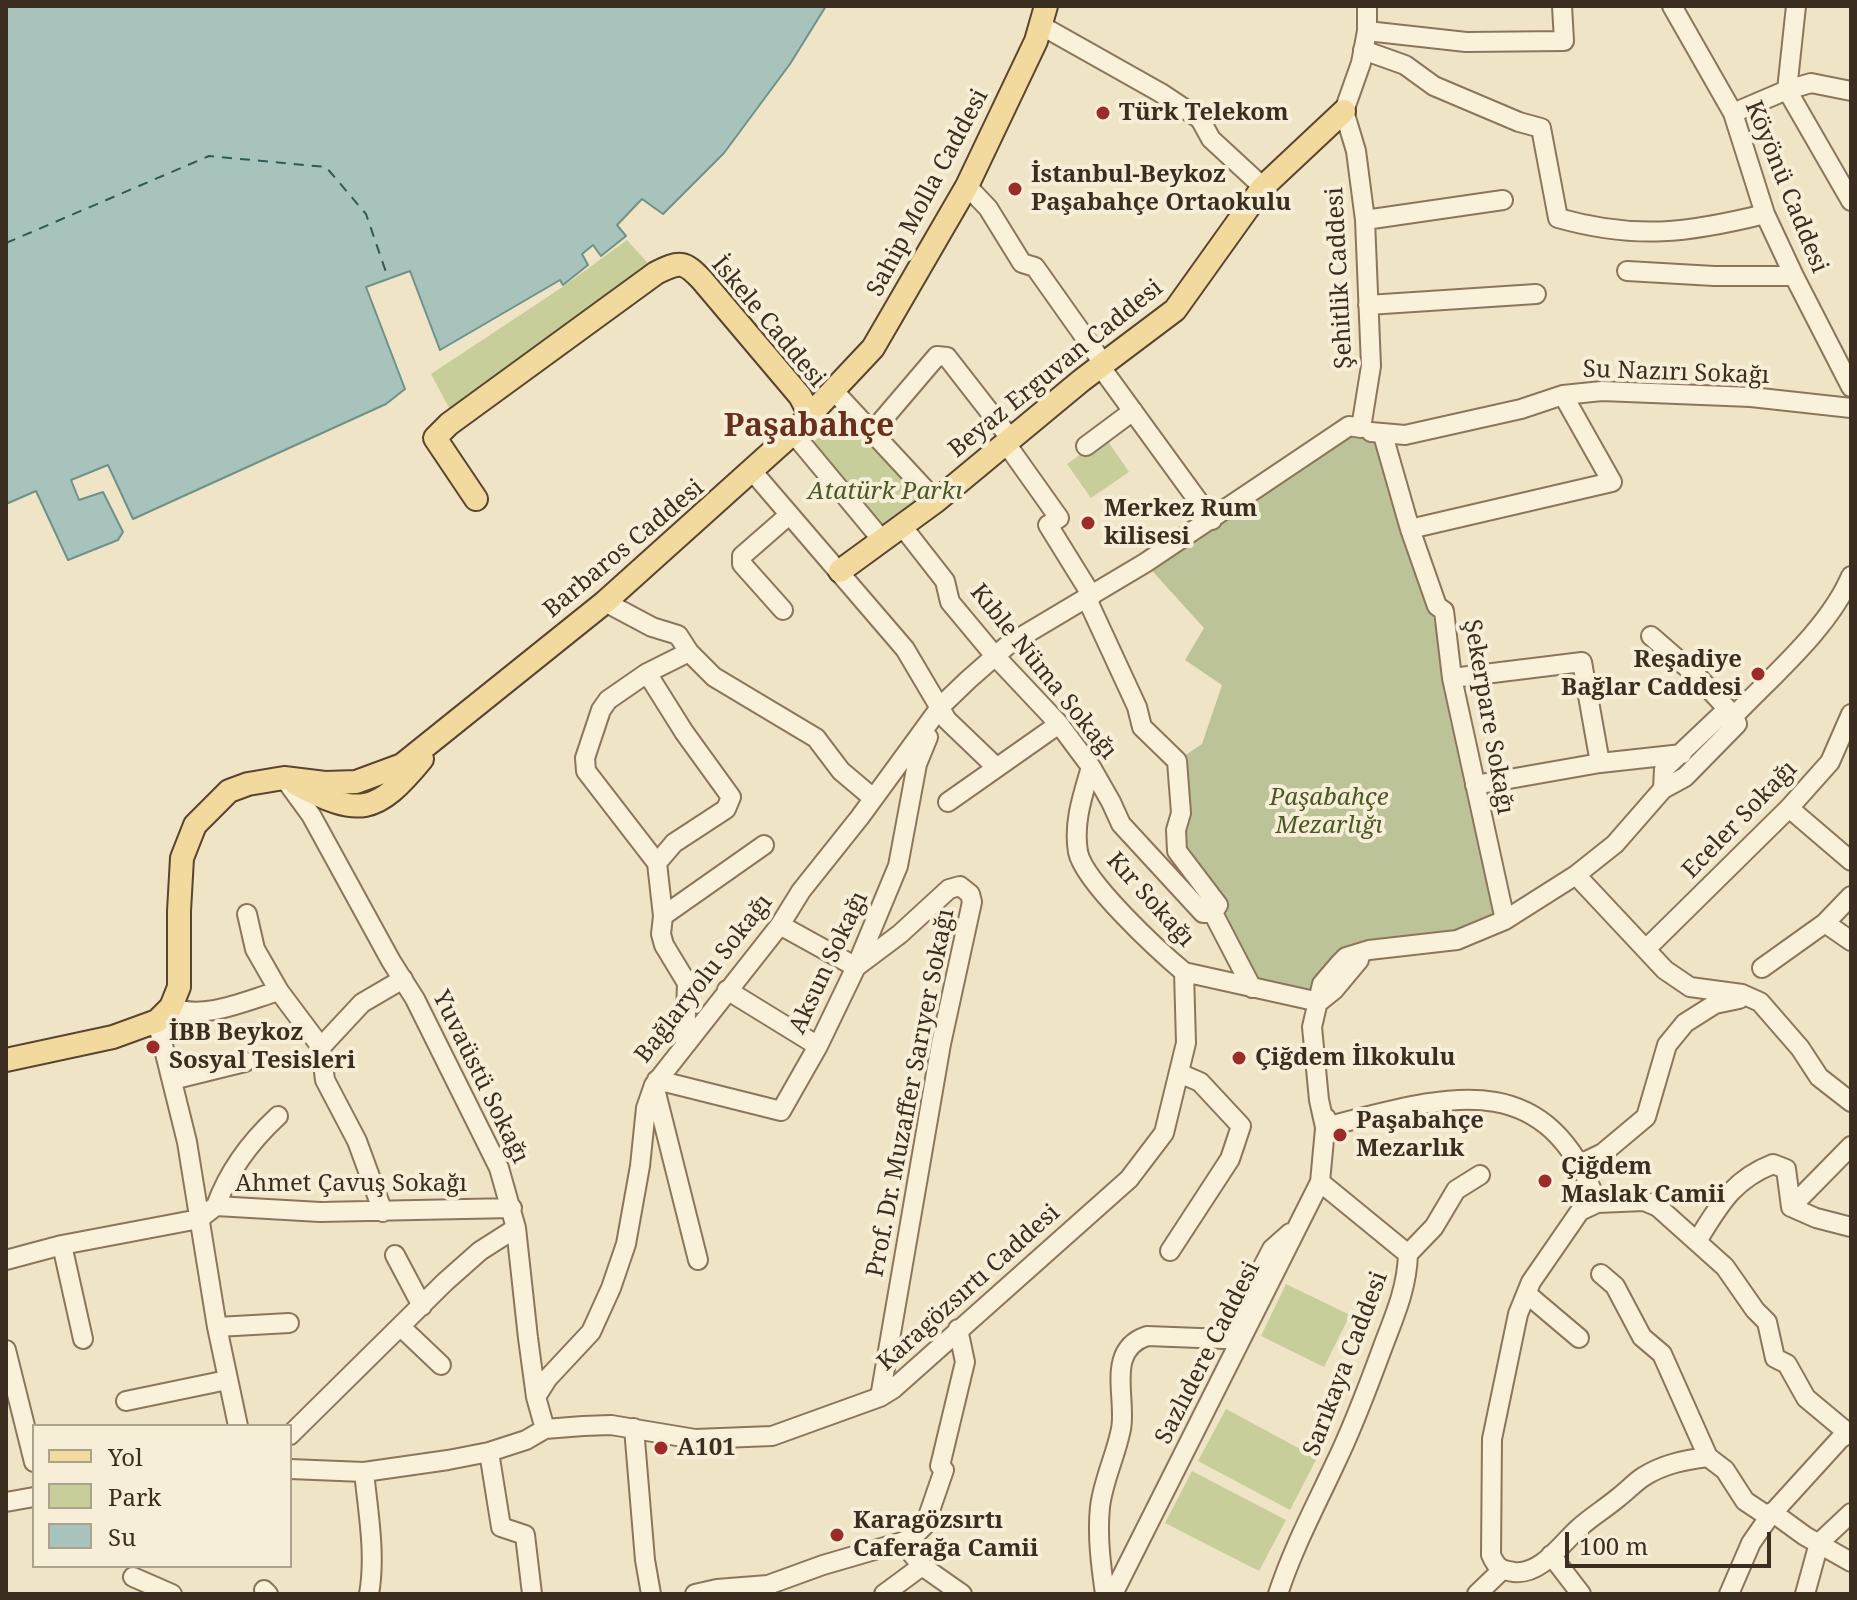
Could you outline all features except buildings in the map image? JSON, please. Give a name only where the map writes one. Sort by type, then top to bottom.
[{"type":"main road","name":"Sahip Molla Caddesi","points":[[834,391],[873,348],[967,186],[1044,16]]},
{"type":"main road","name":"Beyaz Erguvan Caddesi","points":[[840,571],[936,501],[1007,440],[1175,310],[1263,187],[1344,111]]},
{"type":"main road","name":"İskele Caddesi","points":[[476,499],[435,438],[449,424],[656,273],[678,264],[688,266],[702,280],[800,396],[810,415]]},
{"type":"main road","name":"Barbaros Caddesi","points":[[284,778],[338,805],[361,807],[386,798],[429,751],[437,735],[605,602],[753,472],[834,391]]},
{"type":"main road","points":[[6,1060],[113,1037],[164,1014],[179,987],[182,858],[195,825],[229,791],[248,784],[284,778]]},
{"type":"street","points":[[1344,111],[1363,50],[1367,6]]},
{"type":"street","points":[[1367,31],[1466,42],[1564,41],[1562,6]]},
{"type":"street","name":"Köyönü Caddesi","points":[[1672,6],[1733,113],[1765,214],[1851,387]]},
{"type":"street","points":[[1796,6],[1787,90],[1851,201]]},
{"type":"street","points":[[1044,16],[1200,119],[1211,139],[1263,187]]},
{"type":"street","points":[[1363,50],[1405,65],[1434,86],[1519,122],[1541,128],[1558,218],[1601,229],[1651,234],[1703,228],[1765,214]]},
{"type":"street","points":[[1733,113],[1811,83],[1851,90]]},
{"type":"street","name":"Şehitlik Caddesi","points":[[1344,111],[1356,151],[1365,220],[1371,366],[1361,428]]},
{"type":"street","points":[[967,186],[988,208],[1022,263],[1035,267],[1098,356],[1100,366],[1212,520]]},
{"type":"street","points":[[1365,220],[1503,200]]},
{"type":"street","points":[[1627,271],[1794,276]]},
{"type":"street","points":[[1368,305],[1536,294]]},
{"type":"street","points":[[873,431],[937,356],[947,357],[1007,440],[1059,518],[1048,525],[1089,598],[1137,707],[1142,727],[1177,761],[1181,813],[1176,830],[1177,851],[1218,905],[1213,913],[1252,988]]},
{"type":"street","points":[[834,391],[936,501]]},
{"type":"street","name":"Su Nazırı Sokağı","points":[[1361,428],[1383,435],[1419,433],[1521,409],[1563,395],[1602,391],[1751,397],[1851,408]]},
{"type":"street","points":[[1410,529],[1612,482],[1563,395]]},
{"type":"street","points":[[1086,446],[1133,411]]},
{"type":"street","points":[[941,706],[1009,644],[1089,598],[1212,520],[1349,426],[1361,428]]},
{"type":"street","points":[[793,433],[882,540]]},
{"type":"street","name":"Şekerpare Sokağı","points":[[1383,435],[1410,529],[1437,606],[1444,611],[1452,678],[1505,920]]},
{"type":"street","points":[[753,472],[905,649],[947,720],[996,767]]},
{"type":"street","points":[[783,610],[742,564],[742,556],[789,515]]},
{"type":"street","name":"Kıble Nüma Sokağı","points":[[902,526],[945,581],[950,602],[995,656],[1059,724],[1091,767],[1121,824],[1203,913],[1213,913]]},
{"type":"street","points":[[1734,716],[1816,630],[1851,576]]},
{"type":"street","points":[[605,602],[652,627],[678,635],[689,652],[714,677],[816,738],[841,771],[873,798]]},
{"type":"street","points":[[1184,972],[1319,1002],[1322,984],[1346,957],[1369,950],[1457,940],[1505,920],[1576,875],[1615,844],[1663,789],[1685,777],[1737,724],[1734,716],[1698,677],[1651,636]]},
{"type":"street","points":[[685,1042],[687,983],[664,945],[661,934],[663,916],[657,863],[586,771],[585,758],[601,710],[608,700],[647,673],[689,652]]},
{"type":"street","points":[[1452,678],[1582,662],[1600,763]]},
{"type":"street","points":[[647,673],[684,732],[731,797],[726,809],[674,843],[657,863]]},
{"type":"street","name":"Bağlaryolu Sokağı","points":[[536,1397],[548,1378],[591,1332],[611,1288],[626,1244],[640,1166],[646,1108],[655,1082],[780,925],[801,891],[941,706]]},
{"type":"street","name":"Aksun Sokağı","points":[[655,1082],[781,1111],[818,1046],[856,967],[898,866],[917,764],[941,706]]},
{"type":"street","name":"Eceler Sokağı","points":[[1646,949],[1789,808],[1830,762],[1851,714]]},
{"type":"street","points":[[1663,789],[1664,769],[1721,715],[1734,716]]},
{"type":"street","points":[[948,802],[1059,724]]},
{"type":"street","points":[[1475,785],[1600,763],[1682,754]]},
{"type":"street","name":"Kır Sokağı","points":[[1091,767],[1076,820],[1079,855],[1106,894],[1158,951],[1184,972]]},
{"type":"street","name":"Yuvaüstü Sokağı","points":[[284,778],[311,815],[403,979],[456,1077],[499,1168],[516,1228],[536,1397],[545,1429]]},
{"type":"street","points":[[1789,808],[1851,861]]},
{"type":"street","points":[[663,916],[764,845]]},
{"type":"street","points":[[1576,875],[1665,970],[1690,987],[1760,1002],[1800,1048],[1819,1077],[1851,1102]]},
{"type":"street","name":"Prof. Dr. Muzaffer Sarıyer Sokağı","points":[[856,967],[900,934],[949,889],[960,886],[970,894],[972,902],[941,1044],[880,1397]]},
{"type":"street","points":[[1762,968],[1825,923],[1851,896]]},
{"type":"street","points":[[247,914],[255,949],[279,991],[321,1047],[325,1080],[357,1141],[383,1212]]},
{"type":"street","points":[[1825,923],[1851,941]]},
{"type":"street","points":[[780,925],[856,967]]},
{"type":"street","name":"Karagözsırtı Caddesi","points":[[292,1469],[364,1472],[489,1452],[526,1440],[545,1429],[611,1425],[695,1439],[772,1436],[880,1397],[893,1389],[1129,1179],[1164,1133],[1186,1043],[1184,972]]},
{"type":"street","points":[[321,1047],[362,1003],[403,979]]},
{"type":"street","points":[[727,990],[818,1046]]},
{"type":"street","points":[[238,1424],[217,1327],[187,1142],[172,1080],[164,1014],[211,1010],[279,991]]},
{"type":"street","points":[[1580,1164],[1603,1153],[1646,1117],[1667,1045],[1685,1023],[1715,1004],[1747,997]]},
{"type":"street","name":"Sazlıdere Caddesi","points":[[1113,1594],[1320,1182],[1328,1098],[1319,1002]]},
{"type":"street","points":[[172,1080],[245,1062]]},
{"type":"street","points":[[1170,1251],[1230,1159],[1241,1126],[1200,1082],[1179,1073]]},
{"type":"street","points":[[655,1082],[698,1260]]},
{"type":"street","points":[[1325,1127],[1406,1107],[1457,1100],[1486,1099],[1520,1107],[1545,1122],[1564,1142],[1587,1175],[1597,1203]]},
{"type":"street","points":[[216,1206],[239,1161],[260,1133],[278,1116]]},
{"type":"street","points":[[1791,1207],[1851,1146]]},
{"type":"street","points":[[1697,1241],[1727,1192],[1773,1164],[1786,1169],[1791,1207]]},
{"type":"street","points":[[1408,1254],[1434,1227],[1456,1190],[1480,1175]]},
{"type":"street","name":"Sarıkaya Caddesi","points":[[1278,1594],[1291,1556],[1336,1463],[1405,1288],[1408,1254],[1320,1182]]},
{"type":"street","points":[[1708,1457],[1664,1466],[1641,1478],[1531,1570],[1502,1570],[1496,1566],[1490,1546],[1492,1439],[1518,1314],[1531,1282],[1580,1211],[1597,1203],[1644,1201],[1658,1207],[1725,1267],[1767,1322],[1775,1358],[1787,1364],[1806,1398],[1850,1432],[1770,1514],[1751,1543],[1729,1594]]},
{"type":"street","name":"Ahmet Çavuş Sokağı","points":[[6,1260],[62,1245],[199,1219],[216,1206],[241,1210],[383,1212],[512,1208]]},
{"type":"street","points":[[1791,1207],[1816,1218],[1851,1227]]},
{"type":"street","points":[[1105,1594],[1101,1566],[1100,1506],[1122,1426],[1119,1379],[1126,1352],[1136,1340],[1147,1336],[1225,1339],[1272,1249],[1298,1225]]},
{"type":"street","points":[[292,1433],[480,1251],[516,1228]]},
{"type":"street","points":[[62,1245],[83,1339]]},
{"type":"street","points":[[395,1255],[422,1306]]},
{"type":"street","points":[[1601,1274],[1615,1286],[1642,1337],[1662,1354],[1708,1457],[1725,1470],[1745,1501],[1851,1562]]},
{"type":"street","points":[[1527,1294],[1579,1338]]},
{"type":"street","points":[[217,1327],[289,1323]]},
{"type":"street","points":[[401,1327],[441,1365]]},
{"type":"street","points":[[695,1594],[768,1585],[902,1542],[913,1537],[925,1525],[944,1470],[940,1466],[965,1362],[958,1329]]},
{"type":"street","points":[[6,1350],[32,1454]]},
{"type":"street","points":[[126,1401],[227,1380]]},
{"type":"street","points":[[634,1428],[645,1560],[651,1594]]},
{"type":"street","points":[[489,1452],[501,1527],[525,1535],[532,1594]]},
{"type":"street","points":[[364,1472],[370,1532],[369,1594]]},
{"type":"street","points":[[6,1502],[32,1497]]},
{"type":"street","points":[[1805,1594],[1819,1543],[1851,1513]]},
{"type":"street","points":[[902,1542],[922,1566],[962,1594]]},
{"type":"street","points":[[1551,1555],[1581,1594]]},
{"type":"street","points":[[884,1594],[922,1566]]},
{"type":"street","points":[[1477,1594],[1502,1570]]},
{"type":"street","points":[[134,1579],[172,1594]]},
{"type":"green space","points":[[627,240],[653,269],[453,415],[431,374],[564,286]]},
{"type":"green space","name":"Atatürk Parkı","points":[[849,411],[925,499],[884,531],[810,445]]},
{"type":"green space","name":"Paşabahçe Mezarlığı","points":[[1349,426],[1383,435],[1413,532],[1505,920],[1457,940],[1369,950],[1319,1002],[1252,988],[1183,850],[1177,761],[1202,744],[1222,685],[1185,660],[1204,628],[1145,563]]},
{"type":"green space","points":[[1105,437],[1129,472],[1091,498],[1067,464]]},
{"type":"green space","points":[[1286,1284],[1350,1315],[1324,1367],[1261,1336]]},
{"type":"green space","points":[[1226,1409],[1317,1458],[1290,1510],[1198,1461]]},
{"type":"green space","points":[[1192,1471],[1286,1520],[1259,1571],[1165,1523]]},
{"type":"water","points":[[6,6],[826,6],[790,64],[724,153],[663,214],[642,199],[617,225],[626,236],[601,256],[593,245],[582,254],[588,265],[563,285],[560,280],[440,350],[410,271],[366,287],[405,389],[386,404],[133,519],[108,465],[71,480],[79,500],[103,492],[123,532],[118,540],[68,560],[36,491],[6,504]]},
{"type":"ferry route","points":[[6,243],[209,156],[326,167],[366,214],[388,278]]},
{"type":"place","name":"Türk Telekom","points":[[1103,113]]},
{"type":"place","name":"İstanbul-Beykoz Paşabahçe Ortaokulu","points":[[1015,189]]},
{"type":"place","name":"Merkez Rum kilisesi","points":[[1088,523]]},
{"type":"place","name":"Reşadiye Bağlar Caddesi","points":[[1758,674]]},
{"type":"place","name":"İBB Beykoz Sosyal Tesisleri","points":[[153,1047]]},
{"type":"place","name":"Çiğdem İlkokulu","points":[[1239,1058]]},
{"type":"place","name":"Paşabahçe Mezarlık","points":[[1340,1135]]},
{"type":"place","name":"Çiğdem Maslak Camii","points":[[1545,1181]]},
{"type":"place","name":"A101","points":[[661,1448]]},
{"type":"place","name":"Karagözsırtı Caferağa Camii","points":[[837,1535]]},
{"type":"district","name":"Paşabahçe","points":[[809,427]]}]
